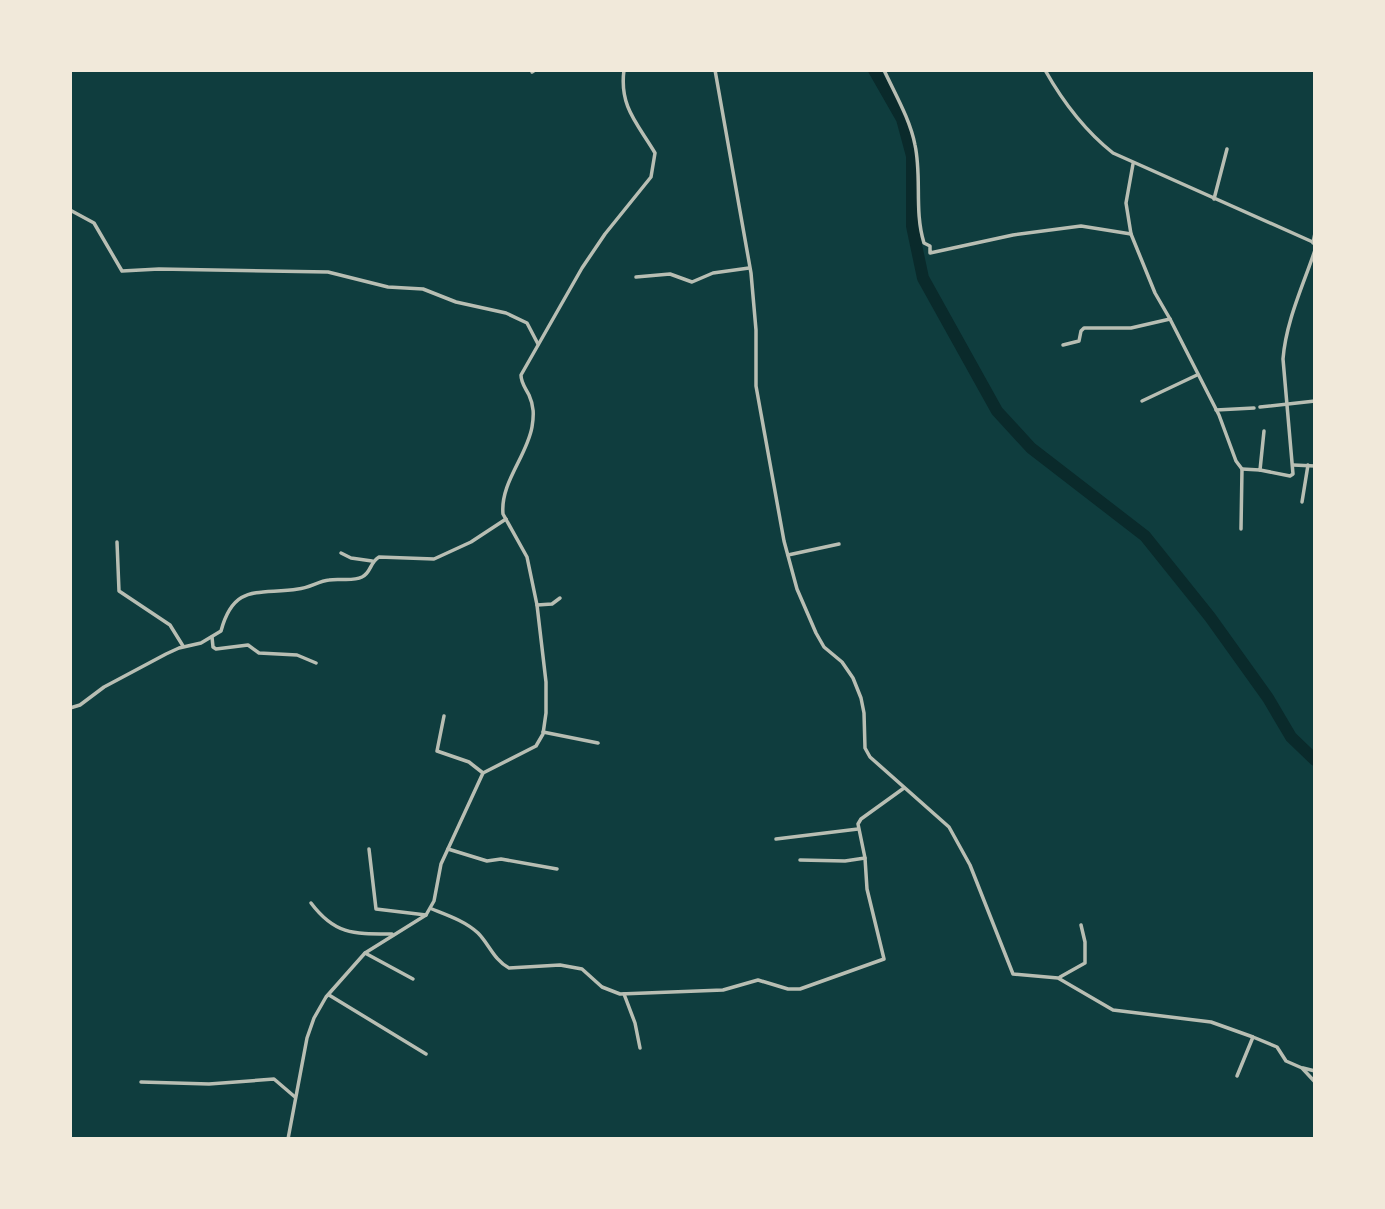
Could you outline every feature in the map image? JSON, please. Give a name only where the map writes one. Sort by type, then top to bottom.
[{"type":"street","points":[[288,1139],[310,1028],[328,995],[365,953],[432,909],[438,874],[483,773],[536,746],[543,732],[546,682],[537,605],[527,557],[506,519],[503,508],[505,495],[527,446],[533,417],[534,408],[522,383],[522,375],[582,268],[613,223],[651,177],[655,153],[629,114],[623,83],[624,70]]},
{"type":"street","points":[[715,70],[750,268],[756,330],[756,386],[788,555],[816,633],[824,647],[842,662],[853,678],[864,713],[865,748],[870,757],[950,827],[961,846],[1013,974],[1058,978],[1113,1010],[1210,1023],[1277,1047],[1286,1061],[1315,1070]]},
{"type":"street","points":[[884,70],[916,147],[920,226],[924,243],[930,246],[930,253],[1013,235],[1081,226],[1131,233]]},
{"type":"street","points":[[1045,70],[1078,121],[1113,153],[1314,243],[1315,233]]},
{"type":"street","points":[[1214,200],[1227,149]]},
{"type":"street","points":[[1133,164],[1126,203],[1131,233],[1155,293],[1216,410],[1241,469],[1241,529]]},
{"type":"street","points":[[1315,181],[1315,191]]},
{"type":"street","points":[[70,210],[94,223],[122,271],[201,269],[345,274],[388,287],[423,289],[456,302],[506,313],[527,323],[538,344]]},
{"type":"street","points":[[1241,469],[1290,476],[1293,474],[1284,347],[1315,250]]},
{"type":"street","points":[[636,277],[670,274],[692,282],[713,273],[750,268]]},
{"type":"street","points":[[1063,345],[1079,341],[1084,328],[1130,328],[1170,319]]},
{"type":"street","points":[[1142,401],[1197,375]]},
{"type":"street","points":[[1260,407],[1315,401]]},
{"type":"street","points":[[1216,410],[1254,408]]},
{"type":"street","points":[[1260,470],[1264,431]]},
{"type":"street","points":[[1293,465],[1315,466]]},
{"type":"street","points":[[1303,502],[1308,465]]},
{"type":"street","points":[[341,553],[351,558],[373,561],[382,557],[434,559],[471,542],[506,519]]},
{"type":"street","points":[[117,542],[119,591],[170,625],[184,646]]},
{"type":"street","points":[[788,555],[838,544]]},
{"type":"street","points":[[70,708],[80,705],[104,687],[184,646],[201,643],[212,637],[221,631],[230,607],[247,595],[303,589],[332,579],[360,578],[366,575],[373,561]]},
{"type":"street","points":[[537,605],[552,604],[560,598]]},
{"type":"street","points":[[212,637],[213,647],[216,649],[248,645],[257,653],[297,655],[316,663]]},
{"type":"street","points":[[444,716],[438,752],[469,762],[483,773]]},
{"type":"street","points":[[543,732],[598,743]]},
{"type":"street","points":[[432,909],[451,916],[478,933],[502,964],[509,968],[571,967],[582,970],[611,992],[624,994],[723,990],[758,980],[792,990],[800,989],[882,961],[884,953],[875,930],[867,889],[866,858],[859,829],[861,819],[904,788]]},
{"type":"street","points":[[776,839],[859,829]]},
{"type":"street","points":[[369,849],[376,909],[426,915]]},
{"type":"street","points":[[448,849],[487,861],[501,859],[557,869]]},
{"type":"street","points":[[800,860],[845,861],[866,858]]},
{"type":"street","points":[[311,903],[328,922],[342,930],[362,934],[393,934]]},
{"type":"street","points":[[1058,978],[1085,963],[1085,942],[1081,925]]},
{"type":"street","points":[[365,953],[413,979]]},
{"type":"street","points":[[624,994],[635,1023],[640,1048]]},
{"type":"street","points":[[328,995],[426,1054]]},
{"type":"street","points":[[1237,1076],[1253,1037]]},
{"type":"street","points":[[1302,1068],[1315,1082]]},
{"type":"street","points":[[141,1082],[209,1084],[274,1079],[296,1097]]},
{"type":"waterway","points":[[874,70],[902,119],[912,156],[912,226],[923,278],[997,411],[1031,448],[1145,536],[1210,617],[1268,698],[1291,737],[1315,760]]}]
